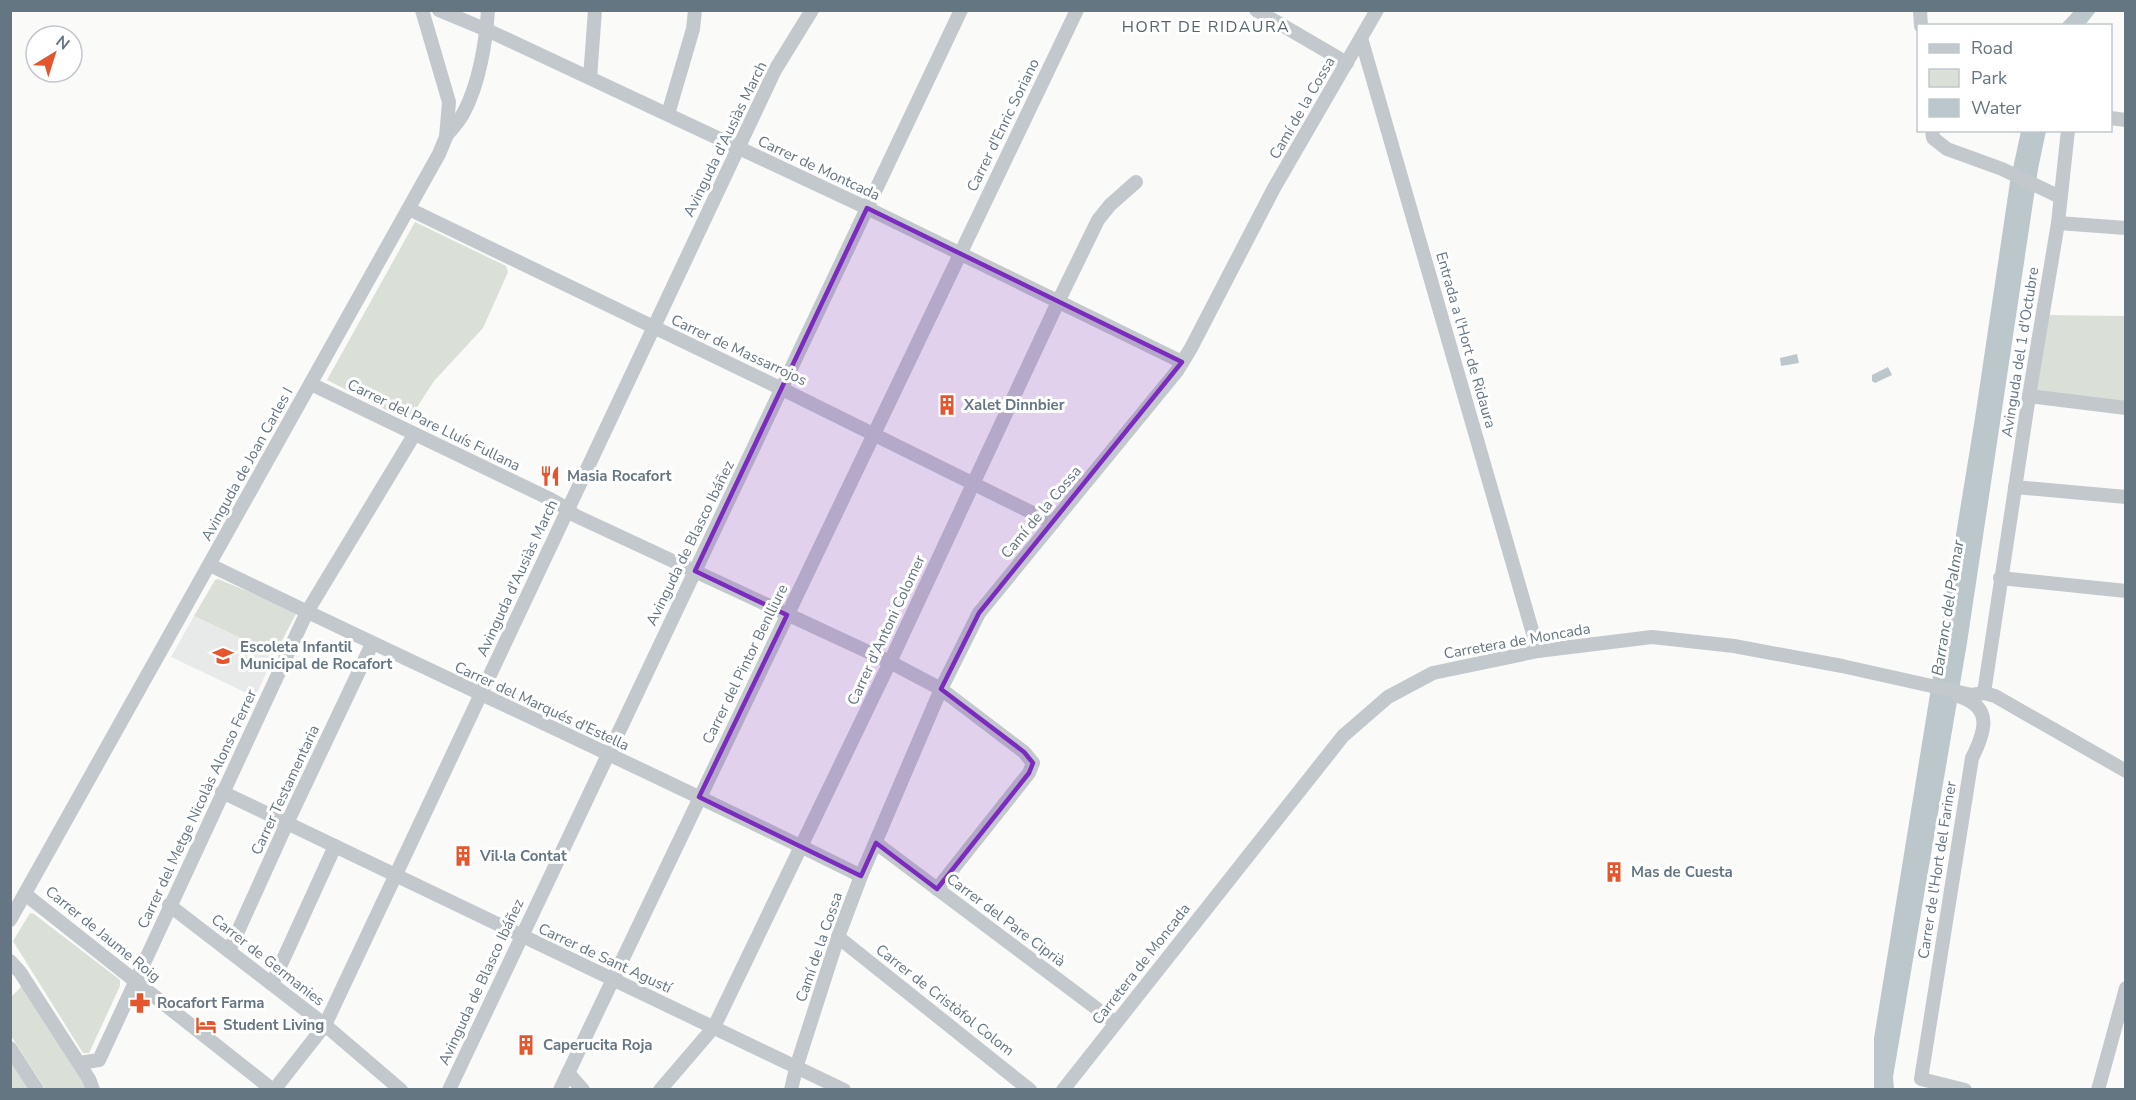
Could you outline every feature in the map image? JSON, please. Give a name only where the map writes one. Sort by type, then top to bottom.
[{"type":"street","name":"Avinguda de Joan Carles I","points":[[10,920],[440,154],[446,137],[449,102],[422,10]]},
{"type":"street","name":"Carrer de Montcada","points":[[439,10],[868,206],[960,254],[1182,362]]},
{"type":"street","points":[[446,137],[464,114],[473,93],[487,30],[488,10]]},
{"type":"street","points":[[590,78],[595,10]]},
{"type":"street","points":[[668,114],[693,29],[695,10]]},
{"type":"street","name":"Avinguda d'Ausiàs March","points":[[274,1089],[325,1025],[775,70],[812,10]]},
{"type":"street","name":"Avinguda de Blasco Ibáñez","points":[[448,1089],[458,1073],[520,936],[961,10]]},
{"type":"street","name":"Carrer d'Enric Soriano","points":[[960,254],[1077,10]]},
{"type":"street","points":[[1256,10],[1347,63]]},
{"type":"street","name":"Camí de la Cossa","points":[[791,1089],[838,937],[861,876],[941,689],[980,613],[1135,424],[1182,362],[1274,188],[1377,10]]},
{"type":"street","name":"Entrada a l'Hort de Ridaura","points":[[1361,38],[1538,651]]},
{"type":"street","points":[[1932,132],[1933,138],[1947,149],[2002,169],[2060,196]]},
{"type":"street","name":"Avinguda del 1 d'Octubre","points":[[2000,578],[2058,223],[2068,132]]},
{"type":"street","name":"Carrer d'Antoni Colomer","points":[[660,1089],[714,1027],[890,662],[1098,220],[1110,205],[1136,182]]},
{"type":"street","name":"Carrer de Massarrojos","points":[[409,209],[1053,523]]},
{"type":"street","points":[[2058,223],[2126,228]]},
{"type":"street","name":"Carrer del Pintor Benlliure","points":[[560,1089],[960,254]]},
{"type":"street","name":"Carrer del Pare Lluís Fullana","points":[[311,384],[568,509],[574,515],[890,662],[941,689],[1024,752],[1033,763],[1029,773],[938,889]]},
{"type":"street","points":[[2029,396],[2126,408]]},
{"type":"street","name":"Carrer del Metge Nicolàs Alonso Ferrer","points":[[79,1063],[99,1060],[169,905],[308,612],[414,435]]},
{"type":"street","points":[[2015,487],[2126,497]]},
{"type":"street","name":"Carrer del Marqués d'Estella","points":[[210,565],[861,876]]},
{"type":"street","points":[[1976,696],[2000,578],[2126,591]]},
{"type":"street","name":"Carretera de Moncada","points":[[1063,1089],[1343,736],[1388,697],[1432,673],[1538,651],[1652,636],[1734,646],[2005,701],[2126,771]]},
{"type":"street","name":"Carrer Testamentaria","points":[[229,951],[372,644]]},
{"type":"street","name":"Carrer de l'Hort del Fariner","points":[[1965,1089],[1922,1079],[1972,758],[1982,738],[1984,728],[1976,696]]},
{"type":"street","name":"Carrer de Sant Agustí","points":[[222,792],[714,1027],[796,1068],[822,1086],[844,1089]]},
{"type":"street","name":"Carrer del Pare Ciprià","points":[[876,843],[1116,1023]]},
{"type":"street","points":[[272,984],[335,846]]},
{"type":"street","name":"Carrer de Jaume Roig","points":[[25,894],[274,1089]]},
{"type":"street","name":"Carrer de Germanies","points":[[169,905],[325,1025],[401,1089]]},
{"type":"street","name":"Carrer de Cristòfol Colom","points":[[838,937],[1030,1089]]},
{"type":"street","points":[[10,961],[20,972],[79,1063],[93,1089]]},
{"type":"street","points":[[2098,1089],[2126,988]]},
{"type":"street","points":[[10,1048],[37,1089]]},
{"type":"street","points":[[568,1073],[582,1089]]},
{"type":"highlighted area","points":[[867,208],[1182,362],[979,613],[941,689],[1024,752],[1033,763],[1029,773],[937,889],[876,843],[861,876],[699,797],[787,615],[695,571]]},
{"type":"shaded area","name":"Escoleta Infantil Municipal de Rocafort","points":[[194,616],[275,654],[255,697],[171,657]]},
{"type":"green space","points":[[415,222],[506,266],[508,272],[483,328],[434,381],[412,415],[404,419],[327,380]]},
{"type":"green space","points":[[2045,315],[2125,316],[2125,407],[2030,394]]},
{"type":"green space","points":[[218,579],[297,612],[275,654],[194,616],[215,580]]},
{"type":"green space","points":[[30,913],[120,980],[120,986],[89,1053],[83,1053],[13,941]]},
{"type":"green space","points":[[23,981],[88,1089],[45,1089],[11,1036],[11,997]]},
{"type":"green space","points":[[11,1059],[30,1089],[11,1089]]},
{"type":"water","points":[[2074,10],[2096,11],[2086,24],[2062,24]]},
{"type":"water","name":"Barranc del Palmar","points":[[2021,132],[2046,132],[2038,169],[1967,643],[1893,1077],[1894,1089],[1874,1090],[1874,1038],[1975,418],[2010,182]]},
{"type":"water","points":[[1797,354],[1799,363],[1781,366],[1780,358]]},
{"type":"water","points":[[1888,367],[1892,375],[1875,383],[1872,381],[1872,375]]},
{"type":"place","name":"Xalet Dinnbier","points":[[947,405]]},
{"type":"place","name":"Masia Rocafort","points":[[550,476]]},
{"type":"place","name":"Escoleta Infantil Municipal de Rocafort","points":[[223,656]]},
{"type":"place","name":"Vil·la Contat","points":[[463,856]]},
{"type":"place","name":"Mas de Cuesta","points":[[1614,872]]},
{"type":"place","name":"Rocafort Farma","points":[[140,1003]]},
{"type":"place","name":"Student Living","points":[[206,1025]]},
{"type":"place","name":"Caperucita Roja","points":[[526,1045]]},
{"type":"district","name":"HORT DE RIDAURA","points":[[1206,27]]}]
